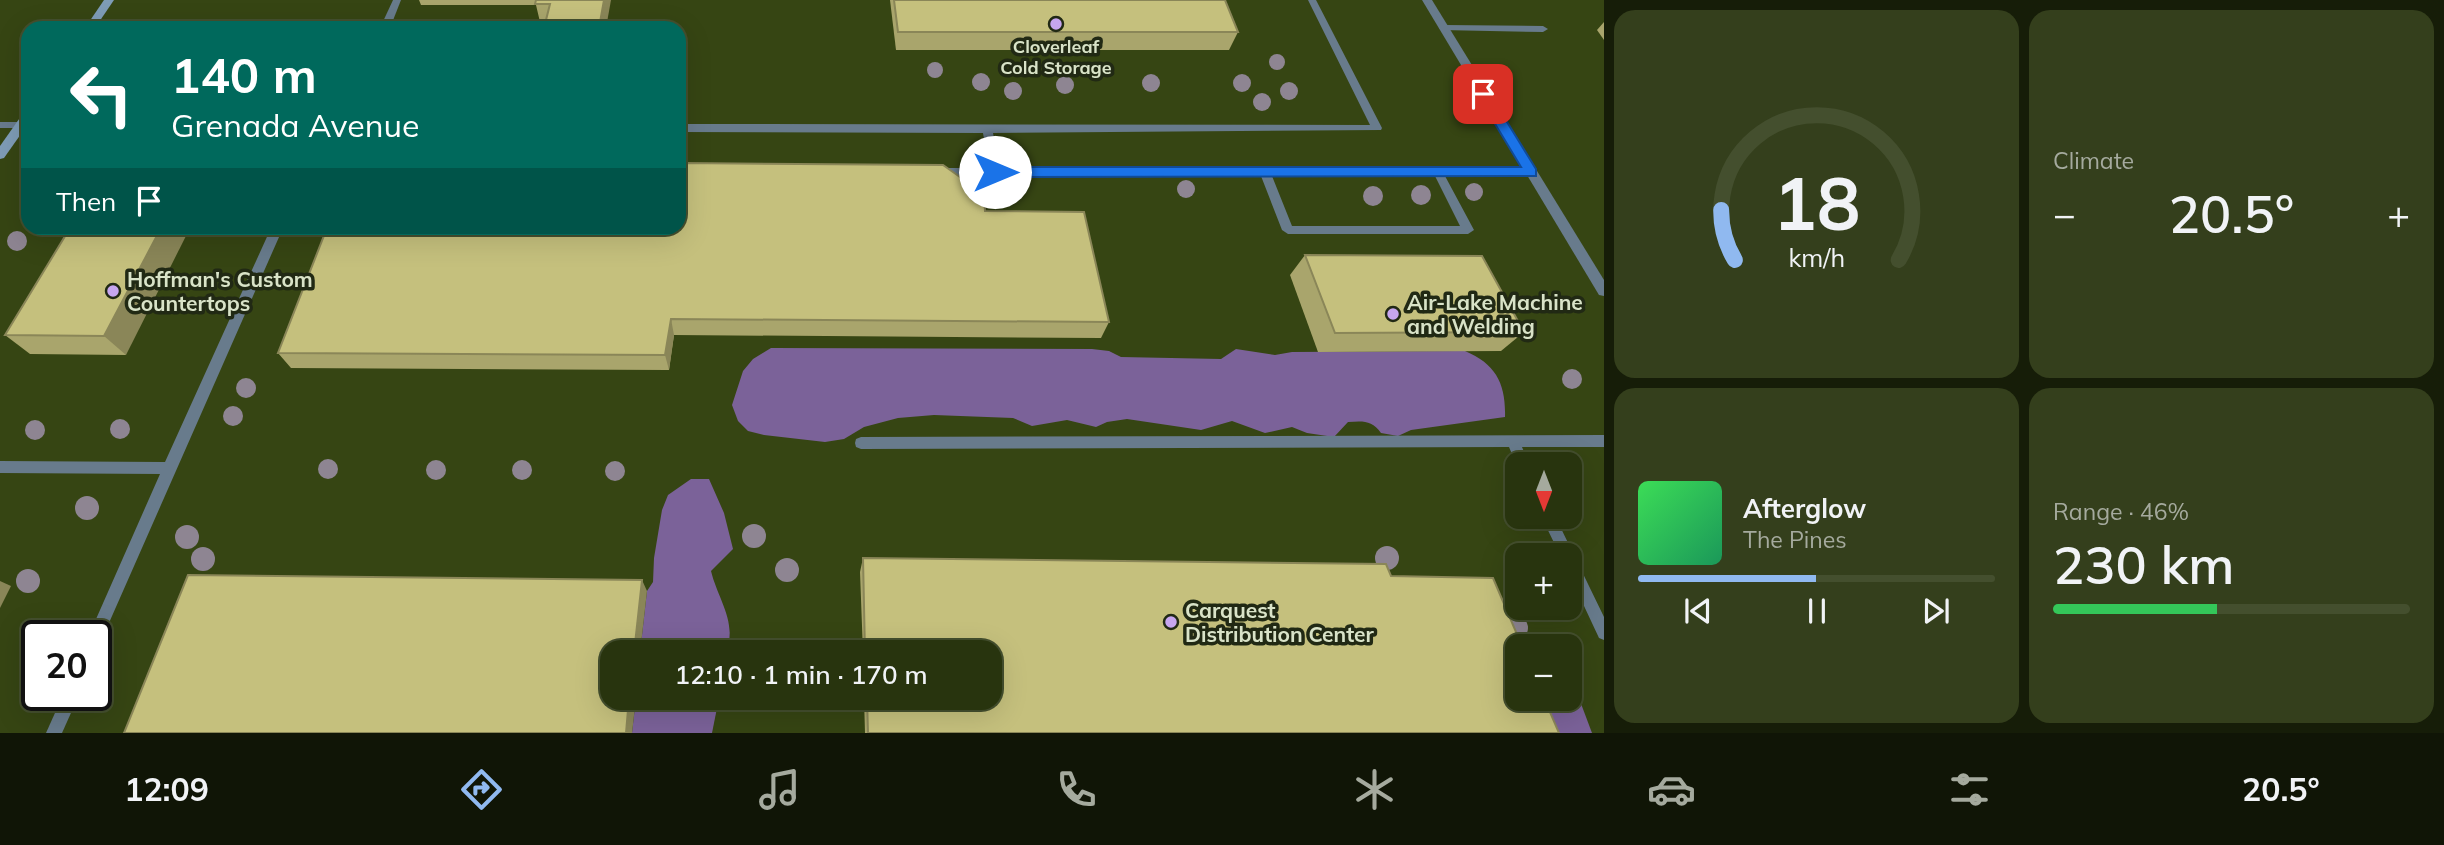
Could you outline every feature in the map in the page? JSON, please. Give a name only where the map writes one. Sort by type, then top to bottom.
[{"type":"main road","points":[[95,21],[109,0]]},
{"type":"main road","points":[[0,155],[21,128]]},
{"type":"street","points":[[1427,0],[1604,291]]},
{"type":"lane","points":[[388,21],[397,0]]},
{"type":"lane","points":[[686,128],[1377,128],[1312,0]]},
{"type":"lane","points":[[1444,28],[1543,29]]},
{"type":"lane","points":[[0,125],[21,123]]},
{"type":"lane","points":[[987,129],[995,172]]},
{"type":"lane","points":[[926,172],[1531,172]]},
{"type":"lane","points":[[1265,172],[1288,230],[1468,230],[1438,172]]},
{"type":"lane","points":[[103,620],[275,235]]},
{"type":"lane","points":[[861,443],[1604,441]]},
{"type":"lane","points":[[1513,442],[1518,452]]},
{"type":"lane","points":[[0,467],[169,468]]},
{"type":"lane","points":[[1582,586],[1604,633]]},
{"type":"lane","points":[[54,733],[64,711]]},
{"type":"shaded area","points":[[771,348],[1092,349],[1109,351],[1121,357],[1221,359],[1236,349],[1275,355],[1292,352],[1465,351],[1484,362],[1497,376],[1504,395],[1505,417],[1411,430],[1398,436],[1381,433],[1367,422],[1348,422],[1334,437],[1307,433],[1292,427],[1265,433],[1232,421],[1201,430],[1127,419],[1096,427],[1067,420],[1032,426],[1013,418],[934,415],[898,418],[864,427],[844,439],[825,442],[764,435],[748,431],[738,421],[732,405],[743,371],[753,359]]},
{"type":"shaded area","points":[[691,479],[709,479],[724,513],[733,549],[711,571],[729,622],[729,640],[641,640],[647,591],[653,582],[662,510],[668,495]]},
{"type":"shaded area","points":[[1582,706],[1592,733],[1533,733],[1527,711],[1582,711]]},
{"type":"shaded area","points":[[635,710],[717,710],[712,733],[632,733]]},
{"type":"building","points":[[536,0],[604,0],[600,21],[546,21],[550,4],[535,4]]},
{"type":"building","name":"Cloverleaf Cold Storage","points":[[894,0],[1225,0],[1238,32],[898,32]]},
{"type":"building","points":[[686,163],[943,165],[984,194],[985,211],[1084,212],[1109,322],[671,319],[665,355],[278,353],[324,235],[686,235]]},
{"type":"building","points":[[66,235],[157,235],[104,336],[5,335]]},
{"type":"building","name":"Air-Lake Machine and Welding","points":[[1305,255],[1482,256],[1524,332],[1335,333]]},
{"type":"building","name":"Carquest Distribution Center","points":[[863,558],[1386,564],[1391,576],[1493,578],[1505,606],[1505,620],[1511,620],[1517,634],[1505,634],[1505,711],[1550,711],[1559,733],[868,733],[867,710],[1002,710],[1002,640],[865,640]]},
{"type":"building","points":[[188,575],[642,580],[635,640],[600,640],[600,710],[628,710],[626,733],[124,733]]},
{"type":"place","name":"Cloverleaf Cold Storage","points":[[1056,24]]},
{"type":"place","name":"Hoffman's Custom Countertops","points":[[113,291]]},
{"type":"place","name":"Air-Lake Machine and Welding","points":[[1393,314]]},
{"type":"place","name":"Carquest Distribution Center","points":[[1171,622]]},
{"type":"route","points":[[995,172],[1531,172],[1483,94]]}]
